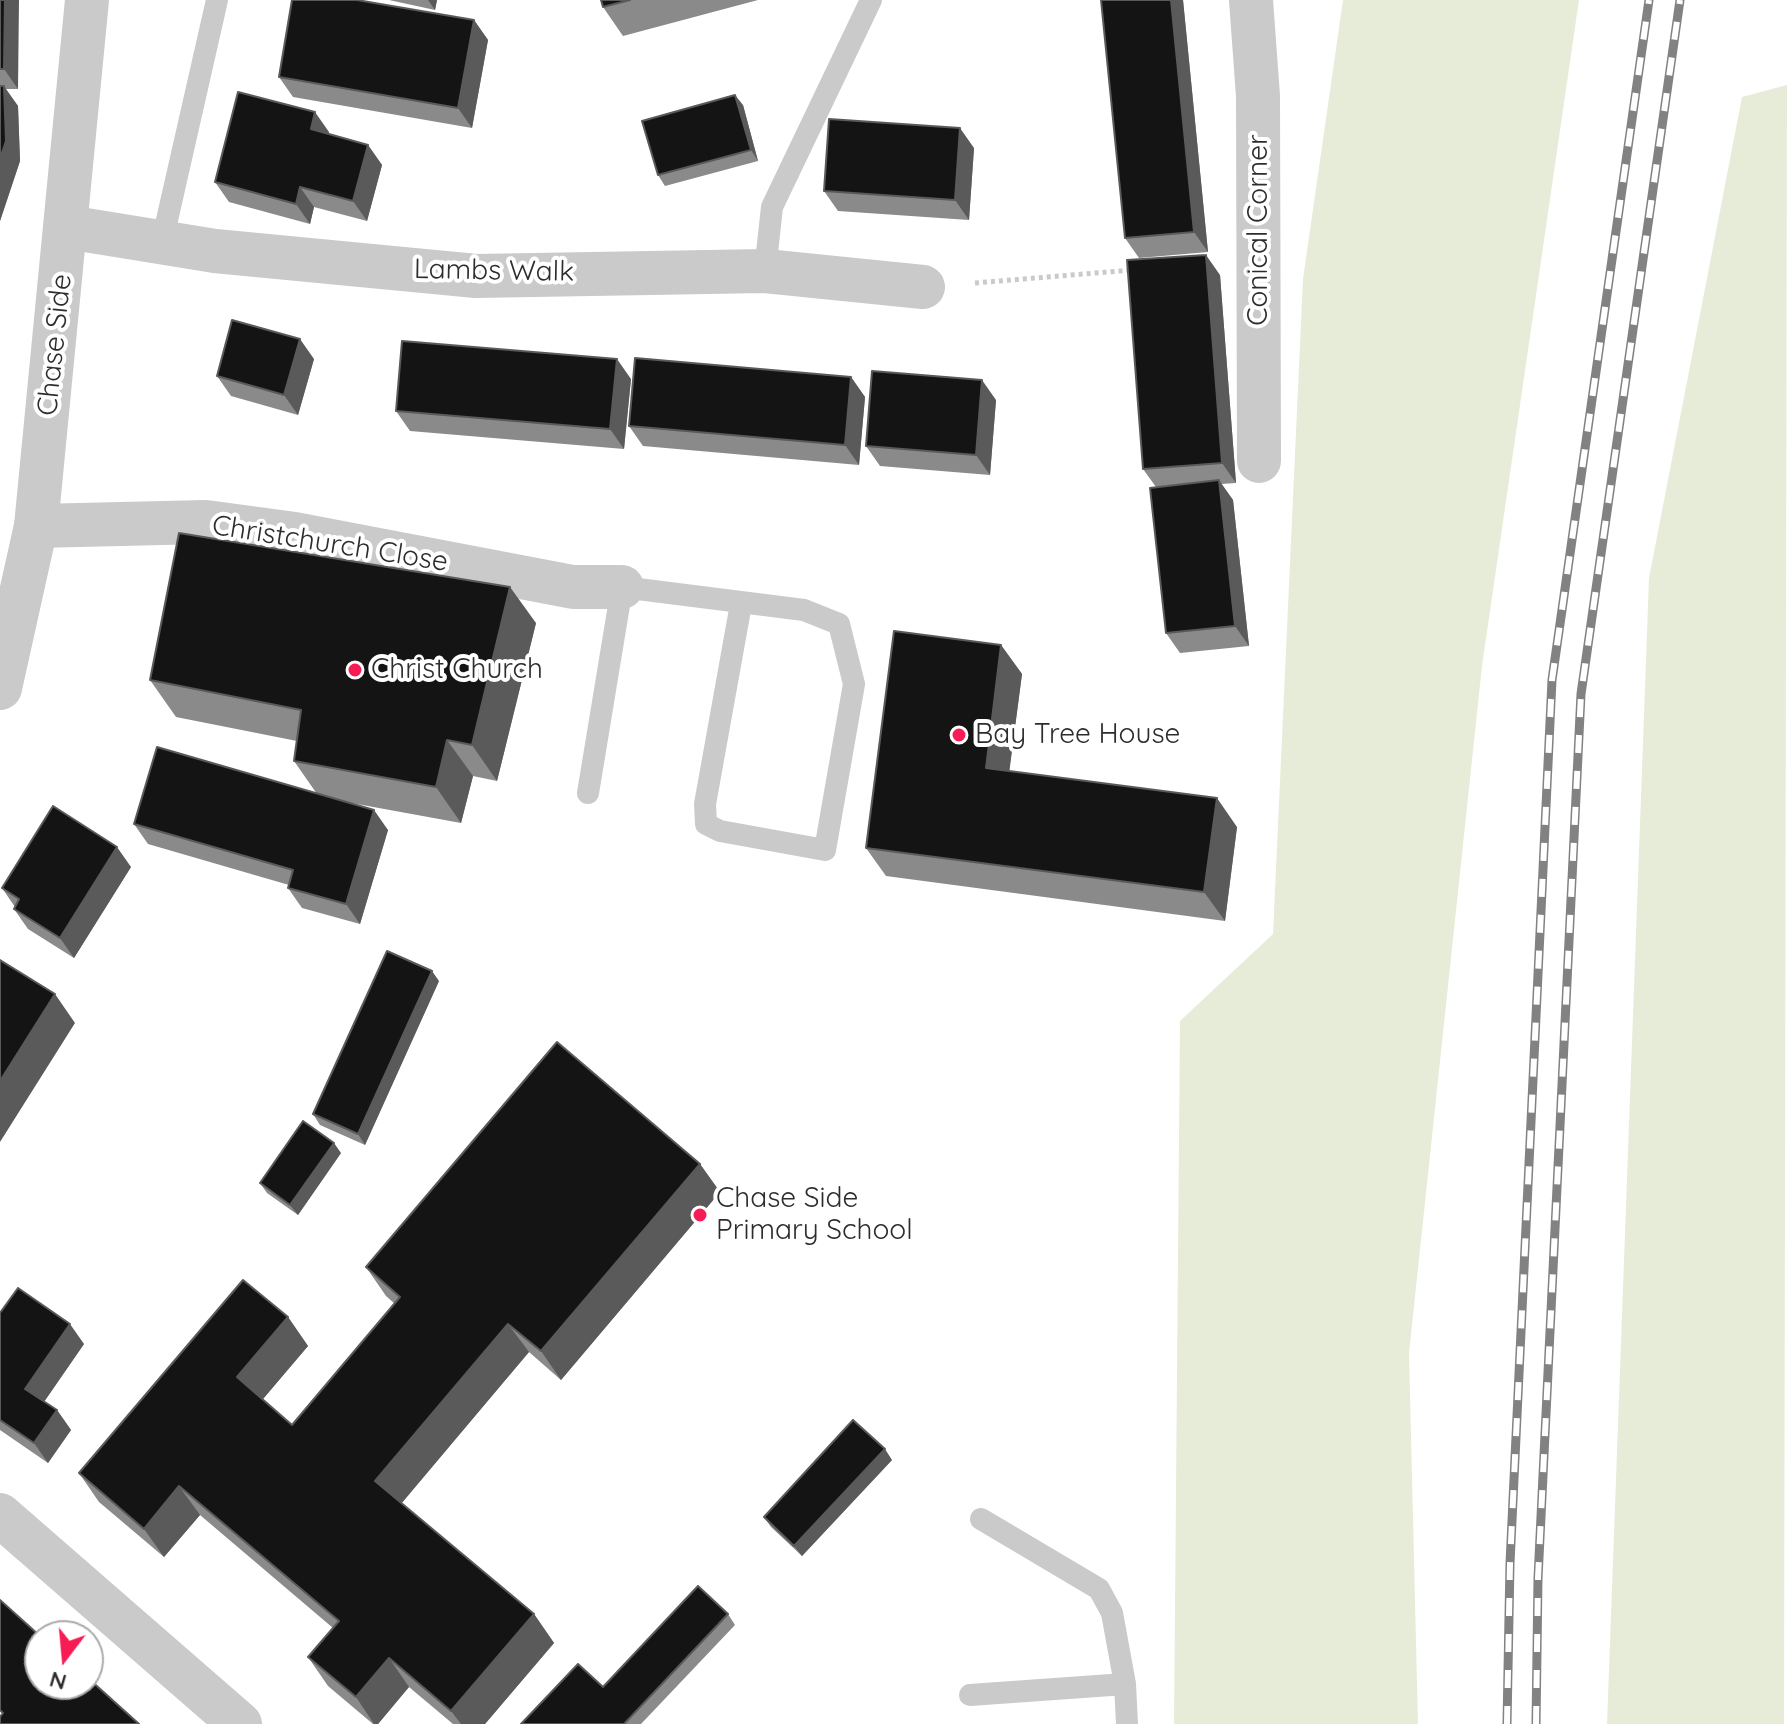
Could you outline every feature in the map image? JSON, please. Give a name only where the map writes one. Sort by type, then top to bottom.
[{"type":"street","name":"Chase Side","points":[[0,688],[36,526],[87,0]]},
{"type":"street","name":"Conical Corner","points":[[1251,0],[1258,96],[1259,461]]},
{"type":"street","name":"Lambs Walk","points":[[67,227],[323,264],[476,276],[765,271],[923,287]]},
{"type":"street","name":"Christchurch Close","points":[[36,526],[206,522],[295,534],[573,587],[622,587]]},
{"type":"street","points":[[0,1515],[240,1724]]},
{"type":"lane","points":[[162,242],[217,0]]},
{"type":"lane","points":[[765,271],[772,207],[871,0]]},
{"type":"lane","points":[[588,793],[622,587],[804,610],[839,624],[854,684],[825,850],[720,831],[706,824],[705,804],[741,604]]},
{"type":"lane","points":[[981,1519],[1099,1589],[1112,1613],[1125,1684],[1127,1724]]},
{"type":"lane","points":[[970,1695],[1125,1684]]},
{"type":"path","points":[[923,287],[1138,270]]},
{"type":"green space","points":[[1343,0],[1579,0],[1482,666],[1409,1353],[1418,1724],[1174,1724],[1180,1021],[1273,934],[1303,279]]},
{"type":"green space","points":[[1787,85],[1784,1724],[1607,1724],[1649,578],[1742,97]]},
{"type":"building","points":[[0,0],[5,0],[4,69],[0,69]]},
{"type":"building","points":[[292,0],[357,0],[474,20],[458,108],[279,77]]},
{"type":"building","points":[[601,0],[630,0],[603,7]]},
{"type":"building","points":[[1101,0],[1171,0],[1194,232],[1125,238]]},
{"type":"building","points":[[0,86],[4,86],[6,141],[0,159]]},
{"type":"building","points":[[238,92],[315,112],[311,129],[368,145],[353,201],[300,187],[296,204],[215,182]]},
{"type":"building","points":[[735,95],[751,150],[658,175],[642,121]]},
{"type":"building","points":[[829,119],[960,128],[955,200],[824,191]]},
{"type":"building","points":[[1206,255],[1222,463],[1143,469],[1127,260]]},
{"type":"building","points":[[232,320],[300,339],[284,395],[217,376]]},
{"type":"building","points":[[402,341],[617,359],[610,429],[396,411]]},
{"type":"building","points":[[635,358],[851,377],[845,445],[629,426]]},
{"type":"building","points":[[872,371],[982,380],[976,455],[866,446]]},
{"type":"building","points":[[1219,480],[1235,626],[1166,633],[1150,488]]},
{"type":"building","name":"Christ Church","points":[[179,533],[510,587],[472,745],[447,740],[436,787],[294,761],[301,710],[150,680]]},
{"type":"building","name":"Bay Tree House","points":[[894,631],[1001,645],[986,768],[1217,798],[1204,892],[866,848]]},
{"type":"building","points":[[157,747],[374,810],[346,904],[288,888],[293,870],[134,824]]},
{"type":"building","points":[[53,806],[117,847],[60,938],[14,909],[19,899],[2,888]]},
{"type":"building","points":[[387,951],[432,971],[358,1134],[313,1114]]},
{"type":"building","points":[[0,960],[55,994],[0,1081]]},
{"type":"building","points":[[557,1042],[700,1164],[541,1351],[508,1324],[375,1481],[534,1614],[451,1711],[389,1658],[356,1697],[308,1657],[339,1621],[179,1486],[144,1529],[79,1473],[243,1280],[288,1317],[237,1377],[292,1425],[400,1297],[366,1267]]},
{"type":"building","points":[[303,1121],[334,1143],[290,1205],[260,1183]]},
{"type":"building","points":[[18,1288],[70,1324],[25,1389],[57,1410],[34,1443],[0,1420],[0,1313]]},
{"type":"building","points":[[853,1420],[885,1449],[794,1546],[764,1517]]},
{"type":"building","points":[[698,1586],[728,1614],[624,1724],[521,1724],[578,1664],[603,1687]]},
{"type":"building","points":[[0,1600],[24,1622],[24,1700],[104,1700],[104,1692],[139,1724],[0,1724],[3,1713],[0,1710]]},
{"type":"railway","points":[[1507,1724],[1510,1563],[1552,680],[1649,0]]},
{"type":"railway","points":[[1536,1724],[1538,1578],[1581,694],[1680,0]]},
{"type":"place","name":"Christ Church","points":[[355,670]]},
{"type":"place","name":"Bay Tree House","points":[[959,735]]},
{"type":"place","name":"Chase Side Primary School","points":[[700,1215]]}]
